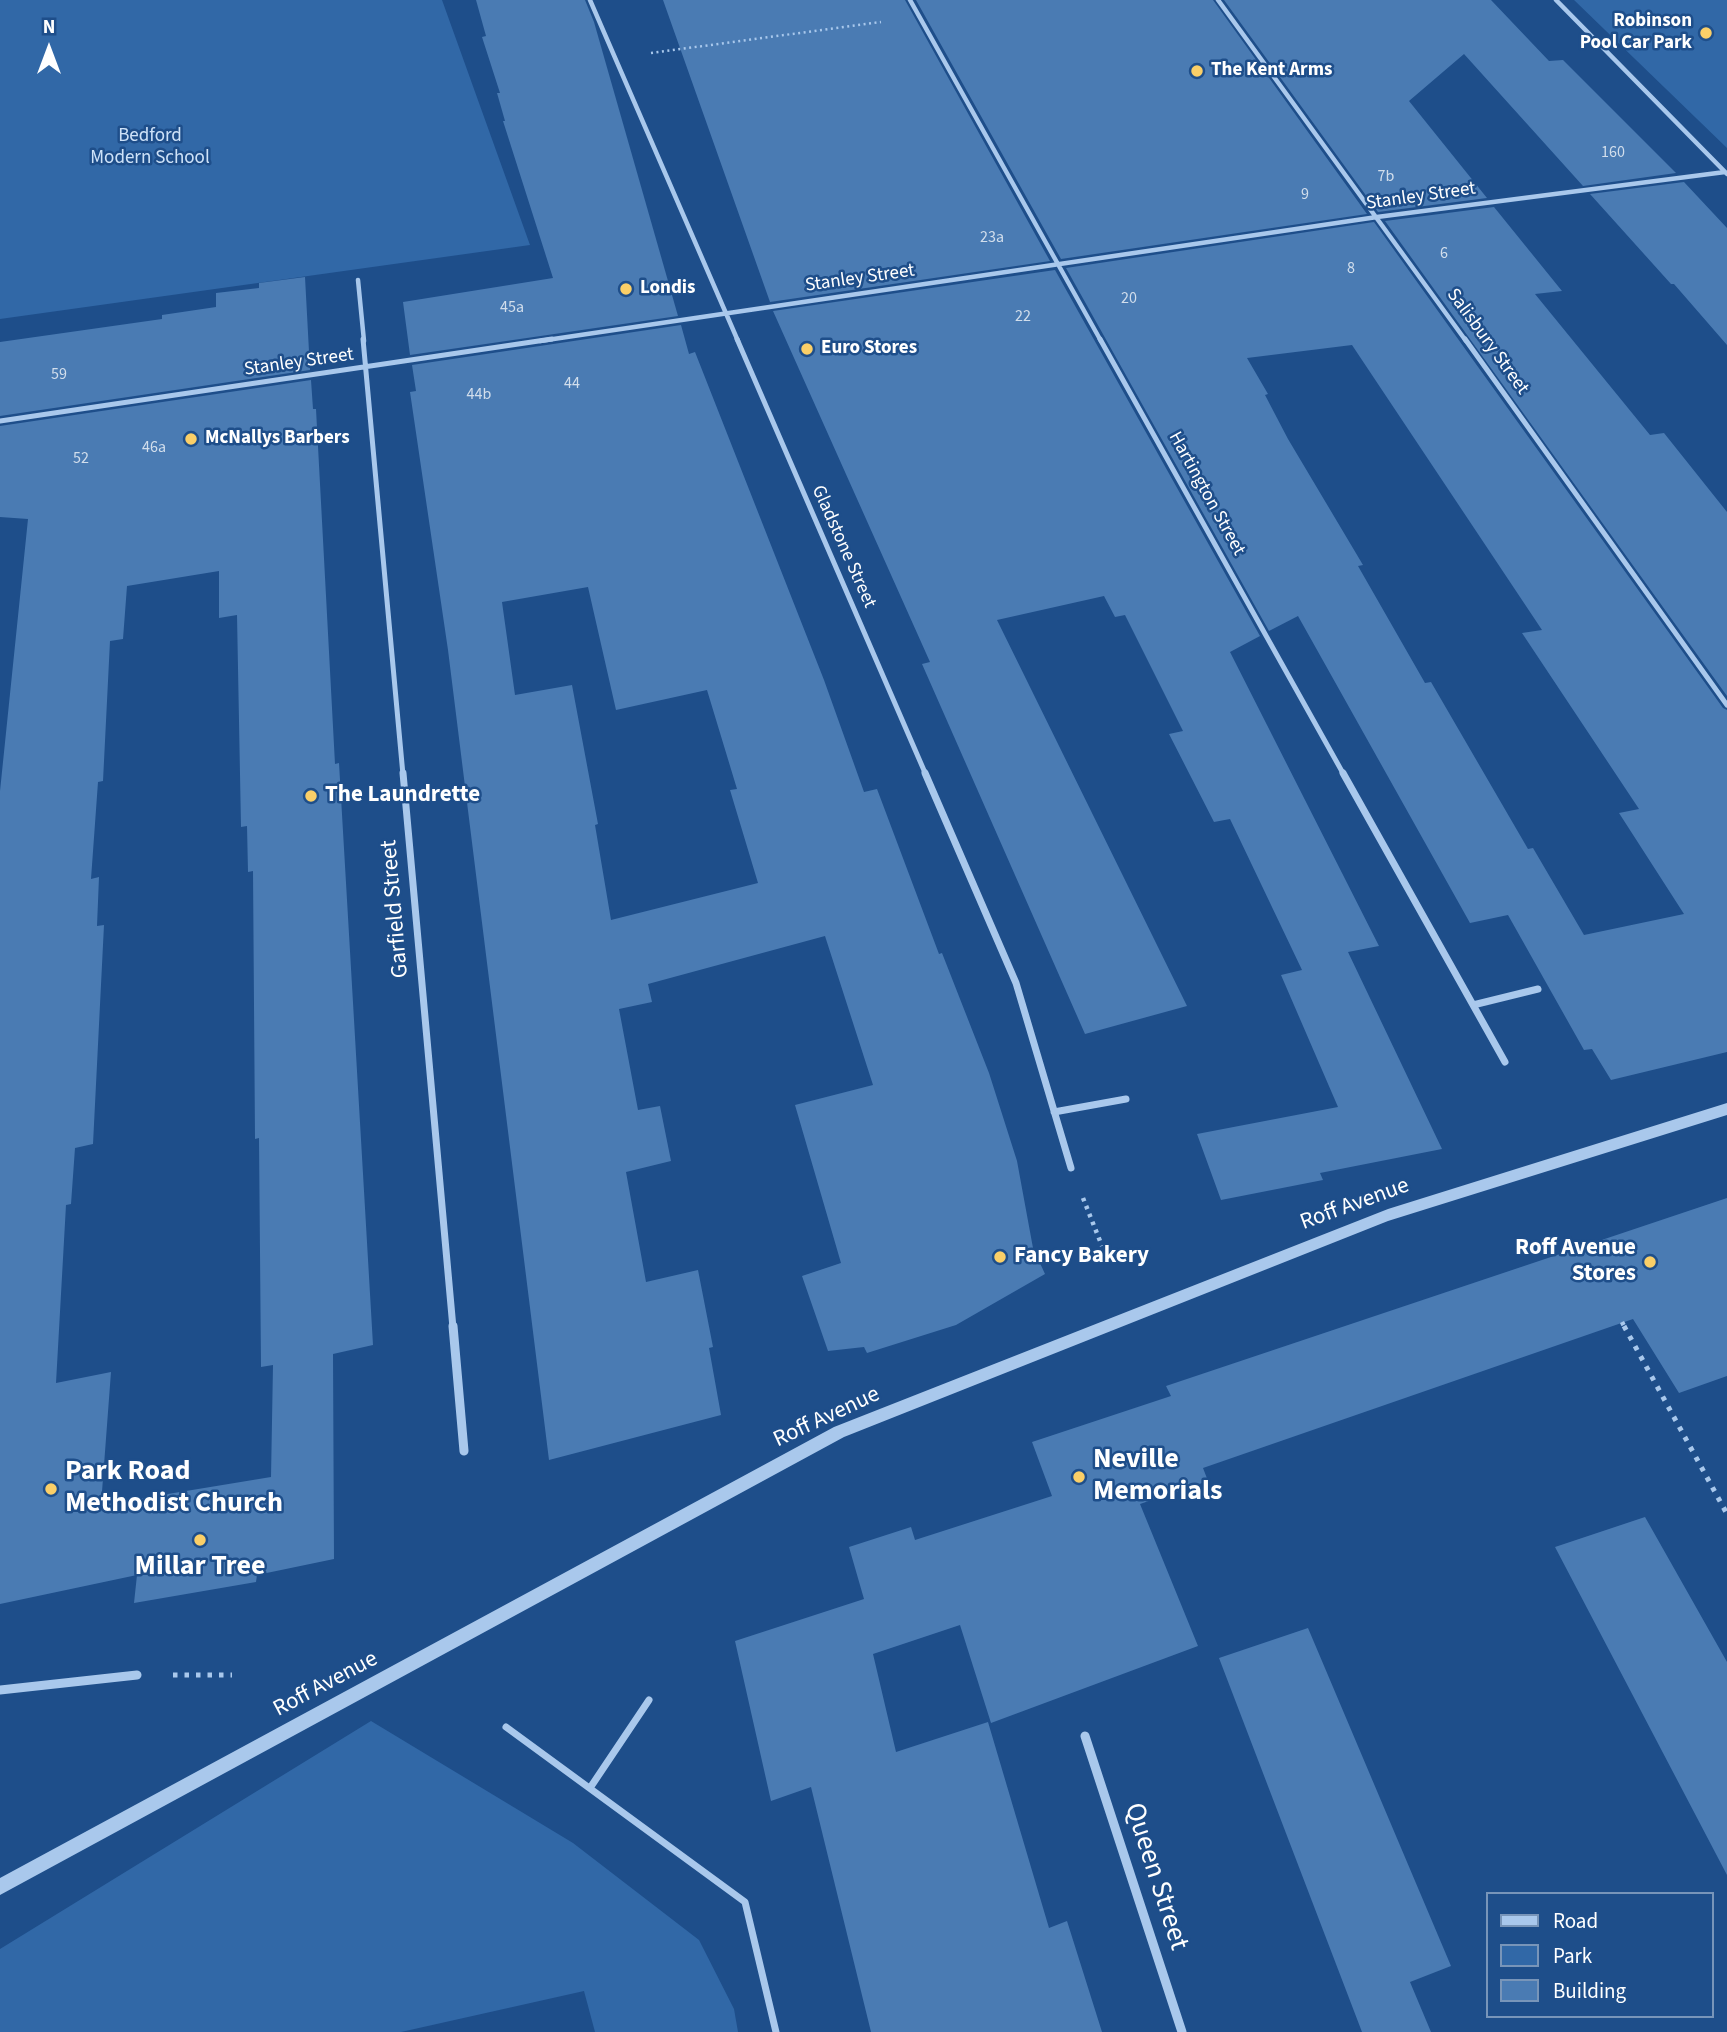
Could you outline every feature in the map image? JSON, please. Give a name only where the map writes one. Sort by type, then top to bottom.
[{"type":"street","name":"Gladstone Street","points":[[590,0],[1016,983],[1071,1168]]},
{"type":"street","name":"Hartington Street","points":[[910,0],[1505,1062]]},
{"type":"street","name":"Salisbury Street","points":[[1218,0],[1727,705]]},
{"type":"street","points":[[1556,0],[1726,173]]},
{"type":"street","name":"Stanley Street","points":[[0,421],[1377,217],[1726,173]]},
{"type":"street","name":"Garfield Street","points":[[358,280],[464,1451]]},
{"type":"street","points":[[1473,1005],[1538,989]]},
{"type":"street","points":[[1054,1112],[1126,1099]]},
{"type":"street","name":"Roff Avenue","points":[[0,1887],[839,1433],[1388,1215],[1727,1109]]},
{"type":"street","points":[[0,1690],[137,1675]]},
{"type":"street","name":"Queen Street","points":[[1085,1736],[1182,2032]]},
{"type":"lane","points":[[590,1788],[649,1700]]},
{"type":"lane","points":[[506,1727],[745,1902],[776,2032]]},
{"type":"path","points":[[615,58],[920,17]]},
{"type":"path","points":[[1071,1168],[1102,1246]]},
{"type":"path","points":[[1622,1322],[1726,1509]]},
{"type":"path","points":[[137,1675],[232,1675]]},
{"type":"green space","name":"Bedford Modern School","points":[[0,0],[442,0],[530,245],[0,319]]},
{"type":"green space","points":[[1574,0],[1727,0],[1727,148]]},
{"type":"green space","points":[[371,1721],[573,1843],[699,1940],[734,2009],[738,2032],[595,2032],[584,1991],[401,2032],[0,2032],[0,1949]]},
{"type":"building","points":[[476,0],[585,0],[594,22],[678,316],[410,355],[403,302],[553,278],[503,121],[497,93],[500,93],[482,37],[486,36]]},
{"type":"building","points":[[663,0],[905,0],[1050,261],[770,302]]},
{"type":"building","points":[[916,0],[1213,0],[1367,214],[1061,259]]},
{"type":"building","points":[[1224,0],[1491,0],[1549,61],[1563,60],[1676,173],[1583,186],[1464,54],[1409,101],[1487,198],[1378,212]]},
{"type":"building","points":[[1684,182],[1727,228],[1727,345],[1590,194]]},
{"type":"building","points":[[1494,207],[1562,291],[1535,294],[1650,435],[1664,433],[1727,512],[1727,696],[1385,221]]},
{"type":"building","points":[[1374,222],[1727,710],[1727,1052],[1611,1080],[1592,1049],[1584,1050],[1508,915],[1470,923],[1298,616],[1269,631],[1066,268]],"holes":[[[1352,345],[1542,630],[1522,633],[1639,809],[1619,813],[1684,914],[1584,935],[1533,848],[1528,849],[1431,682],[1425,683],[1358,566],[1363,565],[1288,439],[1265,395],[1268,394],[1247,358]]]},
{"type":"building","points":[[1055,270],[1260,636],[1230,652],[1379,946],[1348,952],[1442,1149],[1320,1173],[1323,1180],[1221,1200],[1197,1134],[1338,1107],[1281,975],[1302,970],[1230,819],[1214,822],[1169,734],[1183,731],[1125,615],[1115,617],[1104,596],[997,620],[1187,1006],[1085,1034],[922,664],[930,662],[773,311]]},
{"type":"building","points":[[305,277],[310,370],[0,416],[0,342],[162,319],[162,315],[216,307],[216,293],[259,288],[259,283]]},
{"type":"building","points":[[681,325],[689,354],[695,352],[824,680],[864,792],[877,789],[939,954],[942,953],[989,1073],[1017,1161],[1033,1248],[1045,1274],[956,1325],[867,1353],[864,1347],[828,1351],[802,1276],[841,1263],[795,1105],[873,1085],[825,936],[648,984],[652,1002],[619,1009],[638,1110],[660,1106],[671,1161],[626,1172],[646,1282],[698,1270],[713,1347],[709,1348],[721,1415],[549,1460],[448,650],[410,392],[416,391],[412,365]],"holes":[[[588,587],[616,710],[707,690],[737,789],[730,790],[758,883],[611,920],[595,825],[598,824],[572,685],[515,695],[502,602]]]},
{"type":"building","points":[[311,380],[313,409],[316,409],[335,764],[339,763],[373,1345],[333,1354],[334,1559],[257,1575],[256,1582],[134,1603],[137,1575],[0,1604],[0,791],[28,519],[0,517],[0,426]],"holes":[[[219,571],[219,618],[237,615],[241,827],[247,826],[248,872],[253,871],[255,1139],[259,1138],[261,1367],[273,1365],[271,1477],[101,1505],[111,1372],[56,1383],[66,1205],[71,1204],[75,1148],[93,1144],[104,925],[97,926],[99,877],[91,879],[98,782],[103,781],[110,641],[123,639],[127,586]]]},
{"type":"building","points":[[1727,1198],[1727,1376],[1679,1393],[1633,1319],[1203,1468],[1208,1481],[1140,1504],[1198,1646],[991,1723],[960,1625],[873,1654],[896,1752],[988,1722],[1049,1928],[1067,1921],[1102,2032],[871,2032],[811,1787],[771,1801],[735,1641],[864,1599],[849,1547],[911,1527],[915,1540],[1052,1496],[1032,1442],[1171,1396],[1166,1386]]},
{"type":"building","points":[[1645,1517],[1727,1662],[1727,1875],[1555,1547]]},
{"type":"building","points":[[1308,1628],[1451,1966],[1410,1982],[1431,2032],[1362,2032],[1219,1658]]},
{"type":"place","name":"Robinson Pool Car Park","points":[[1706,33]]},
{"type":"place","name":"The Kent Arms","points":[[1197,71]]},
{"type":"place","name":"Londis","points":[[626,289]]},
{"type":"place","name":"Euro Stores","points":[[807,349]]},
{"type":"place","name":"McNallys Barbers","points":[[191,439]]},
{"type":"place","name":"The Laundrette","points":[[311,796]]},
{"type":"place","name":"Fancy Bakery","points":[[1000,1257]]},
{"type":"place","name":"Roff Avenue Stores","points":[[1650,1262]]},
{"type":"place","name":"Neville Memorials","points":[[1079,1477]]},
{"type":"place","name":"Park Road Methodist Church","points":[[51,1489]]},
{"type":"place","name":"Millar Tree","points":[[200,1540]]}]
